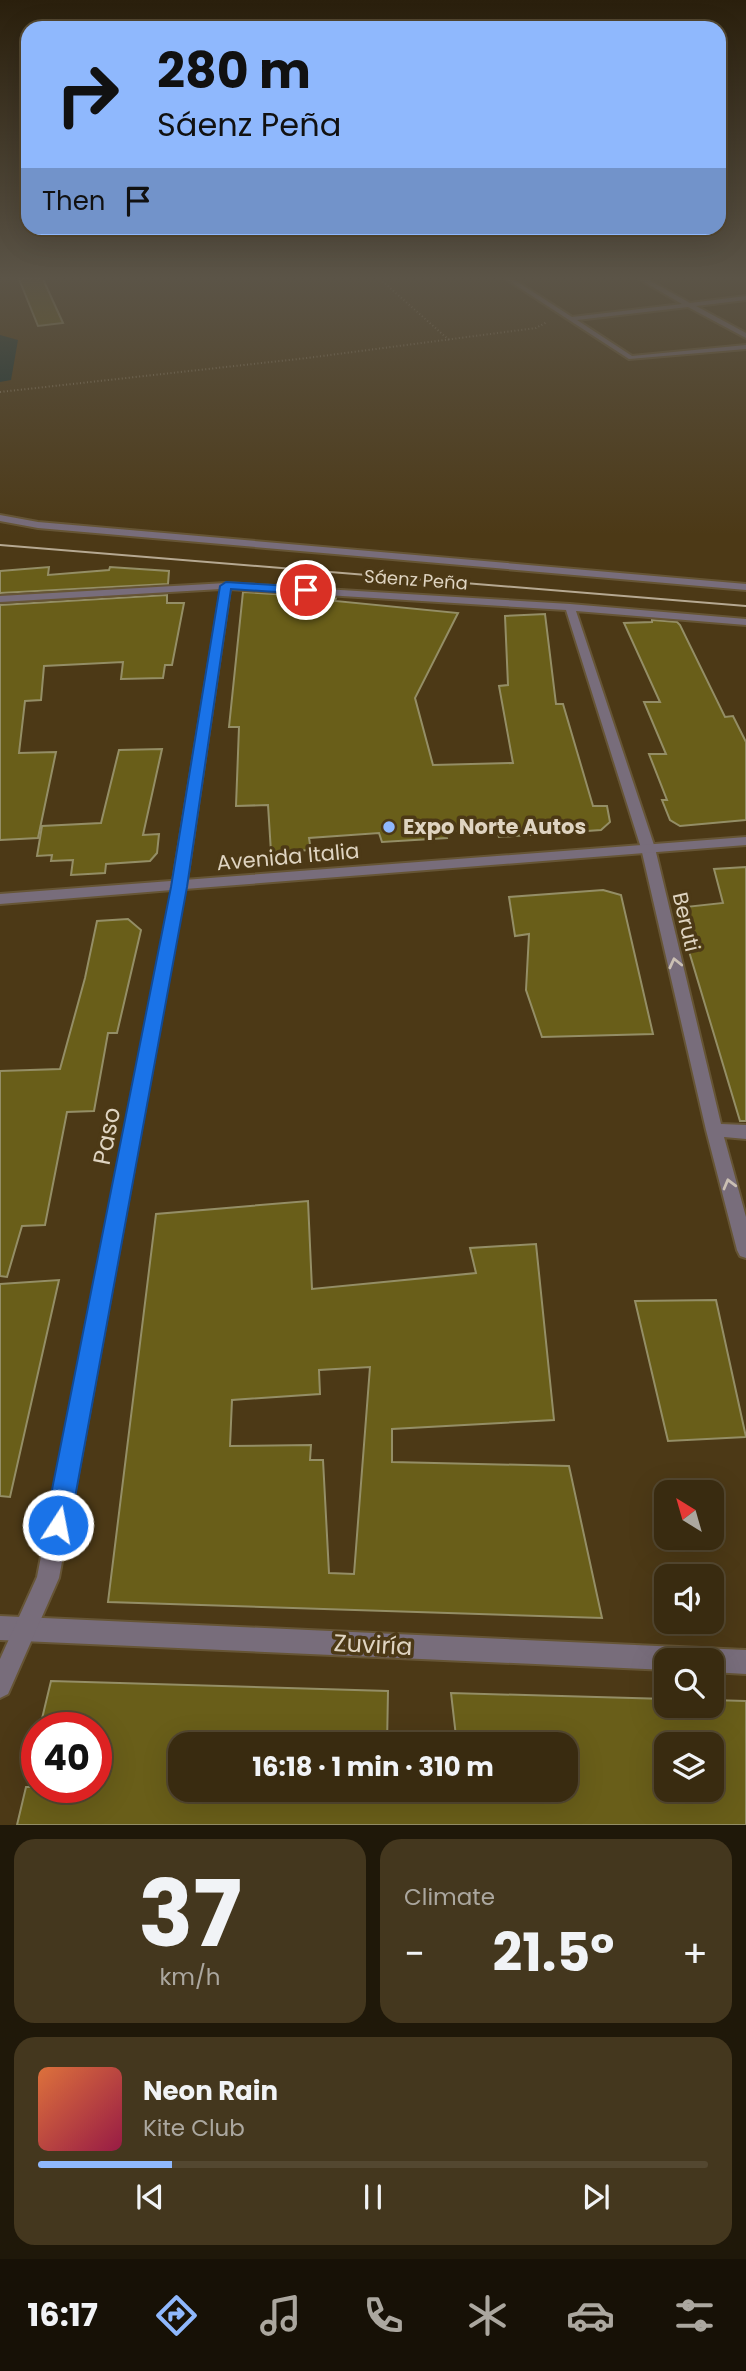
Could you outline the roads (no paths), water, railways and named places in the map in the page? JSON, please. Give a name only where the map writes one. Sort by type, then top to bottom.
[{"type":"street","points":[[0,518],[38,525],[444,558],[746,587]]},
{"type":"street","name":"Sáenz Peña","points":[[0,598],[226,586],[570,607],[746,622]]},
{"type":"street","name":"Paso","points":[[0,1686],[48,1578],[179,887],[226,586]]},
{"type":"street","name":"Beruti","points":[[570,607],[648,848],[714,1130],[746,1250]]},
{"type":"street","name":"Avenida Italia","points":[[0,899],[746,841]]},
{"type":"street","points":[[714,1130],[746,1132]]},
{"type":"street","name":"Zuviría","points":[[0,1628],[746,1662]]},
{"type":"water","points":[[0,364],[14,364],[11,380],[0,382]]},
{"type":"tram line","points":[[0,545],[746,606]]},
{"type":"place","name":"Expo Norte Autos","points":[[389,827]]}]
